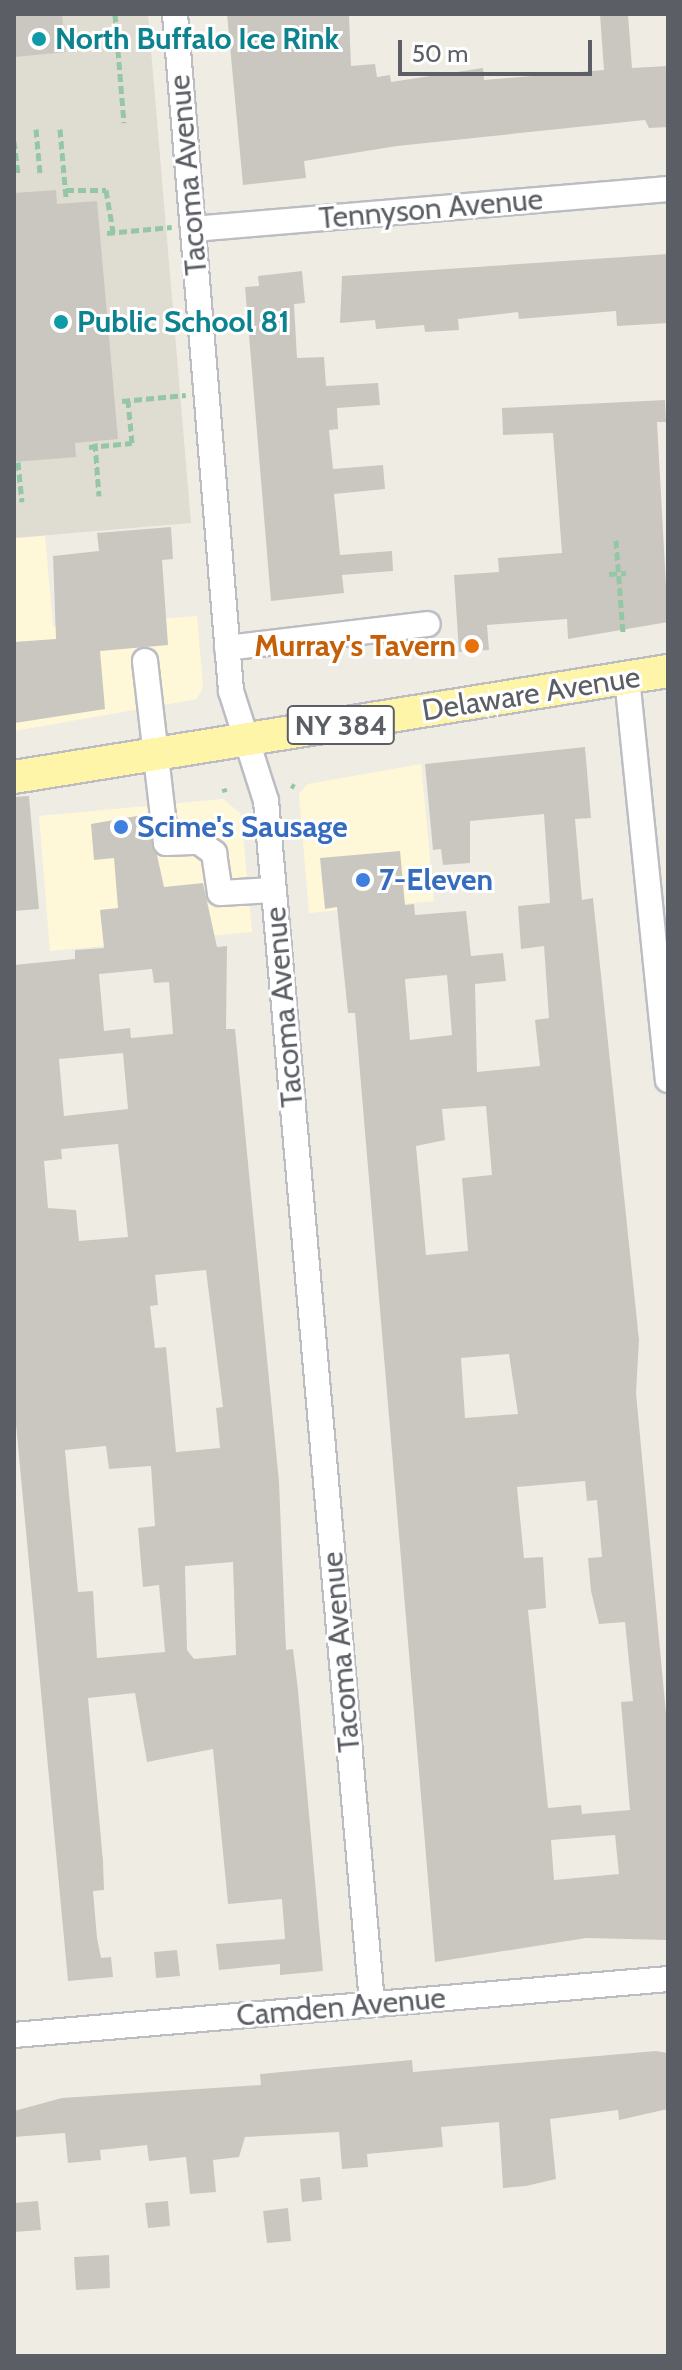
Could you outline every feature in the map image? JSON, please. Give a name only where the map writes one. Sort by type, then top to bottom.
[{"type":"main road","name":"Delaware Avenue","points":[[14,777],[668,671]]},
{"type":"street","name":"Tacoma Avenue","points":[[175,14],[181,228],[207,393],[227,648],[247,740],[266,801],[372,2004]]},
{"type":"street","name":"Tennyson Avenue","points":[[181,228],[668,189]]},
{"type":"street","points":[[227,648],[428,624]]},
{"type":"street","points":[[145,661],[166,843],[199,842],[214,853],[220,893],[274,890]]},
{"type":"street","points":[[627,678],[668,1080]]},
{"type":"street","name":"Camden Avenue","points":[[15,2028],[372,2004],[668,1979]]},
{"type":"path","points":[[115,14],[124,123]]},
{"type":"path","points":[[36,129],[40,174]]},
{"type":"path","points":[[60,129],[66,194],[106,190],[110,232],[181,228]]},
{"type":"path","points":[[14,141],[18,176]]},
{"type":"path","points":[[99,496],[93,446],[132,443],[125,401],[207,393]]},
{"type":"path","points":[[18,462],[22,502]]},
{"type":"path","points":[[616,540],[622,573],[623,634]]},
{"type":"path","points":[[609,574],[622,573]]},
{"type":"shaded area","points":[[14,14],[148,14],[191,523],[14,538]]},
{"type":"shaded area","points":[[45,536],[53,627],[197,616],[203,687],[197,699],[14,731],[14,538]]},
{"type":"shaded area","points":[[421,764],[434,901],[309,913],[299,794],[308,784]]},
{"type":"shaded area","points":[[223,799],[241,814],[252,932],[50,951],[39,816]]},
{"type":"building","name":"North Buffalo Ice Rink","points":[[14,14],[62,14],[66,52],[14,57]]},
{"type":"building","points":[[227,14],[349,14],[351,66],[375,64],[377,77],[390,75],[391,82],[483,68],[484,80],[604,70],[600,14],[628,14],[632,68],[667,66],[668,127],[649,128],[645,120],[397,146],[304,161],[306,178],[243,185]]},
{"type":"building","name":"Public School 81","points":[[56,190],[57,204],[97,201],[118,439],[75,443],[76,457],[14,462],[14,193]]},
{"type":"building","points":[[668,254],[668,323],[617,326],[616,311],[519,319],[518,312],[458,319],[459,330],[425,332],[424,325],[376,329],[375,320],[340,323],[342,276]]},
{"type":"building","points":[[302,271],[305,303],[294,304],[297,358],[324,357],[326,386],[378,383],[380,405],[337,408],[338,429],[329,430],[333,469],[383,465],[385,489],[334,494],[340,555],[392,551],[393,571],[342,575],[344,593],[271,601],[245,287],[259,286],[258,276]]},
{"type":"building","points":[[665,400],[666,422],[657,422],[668,622],[568,639],[567,619],[487,625],[489,650],[459,652],[454,575],[499,572],[498,558],[562,553],[553,433],[503,435],[502,408]]},
{"type":"building","points":[[171,527],[173,559],[162,560],[168,645],[100,651],[105,709],[15,723],[14,642],[56,639],[53,556],[99,551],[97,533]]},
{"type":"building","points":[[585,747],[591,818],[575,819],[582,900],[593,898],[639,1340],[636,1393],[668,1735],[668,1940],[586,1938],[435,1962],[355,1013],[348,1013],[337,907],[325,909],[320,858],[400,851],[405,905],[414,904],[415,915],[466,911],[471,956],[503,953],[506,981],[475,984],[477,1072],[540,1066],[535,1020],[549,1018],[544,946],[521,949],[518,906],[550,903],[544,814],[470,821],[470,863],[443,865],[441,849],[433,850],[425,764]],"holes":[[[447,975],[452,1035],[410,1040],[405,979]],[[486,1106],[492,1175],[462,1178],[468,1251],[426,1255],[416,1146],[445,1140],[442,1109]],[[509,1354],[518,1414],[465,1418],[461,1358]],[[585,1481],[587,1501],[597,1500],[602,1557],[588,1558],[591,1591],[599,1624],[625,1622],[633,1701],[621,1702],[630,1810],[582,1814],[581,1805],[548,1808],[528,1610],[546,1608],[543,1557],[524,1558],[517,1487]],[[615,1835],[619,1874],[554,1880],[551,1840]]]},
{"type":"building","points":[[29,796],[39,909],[14,911],[14,797]]},
{"type":"building","points":[[148,814],[164,887],[203,883],[217,947],[227,946],[226,1029],[235,1029],[279,1482],[286,1650],[293,1649],[298,1690],[323,1971],[280,1975],[280,1964],[219,1970],[216,1944],[285,1939],[282,1899],[228,1904],[213,1749],[147,1762],[135,1693],[88,1698],[103,1861],[104,1890],[93,1891],[97,1938],[101,1958],[111,1957],[113,1977],[68,1981],[14,1403],[14,965],[75,959],[75,950],[104,948],[100,910],[118,908],[114,858],[94,860],[91,824]],"holes":[[[152,969],[154,983],[169,982],[173,1034],[131,1038],[130,1028],[104,1031],[99,974]],[[123,1053],[128,1109],[64,1116],[59,1059]],[[118,1144],[128,1237],[79,1241],[76,1210],[48,1208],[44,1161],[62,1159],[61,1149]],[[206,1270],[223,1407],[216,1408],[220,1448],[176,1452],[166,1347],[155,1348],[150,1306],[158,1305],[155,1275]],[[106,1446],[109,1469],[151,1466],[155,1526],[138,1528],[143,1587],[159,1585],[165,1652],[97,1658],[93,1591],[78,1592],[65,1450]],[[233,1562],[236,1655],[194,1659],[187,1650],[185,1566]]]},
{"type":"building","points":[[177,1950],[180,1976],[156,1978],[154,1952]]},
{"type":"building","points":[[656,2051],[668,2053],[668,2109],[619,2120],[618,2110],[550,2119],[556,2179],[526,2186],[503,2188],[499,2122],[441,2127],[443,2147],[367,2154],[368,2167],[342,2169],[339,2132],[245,2137],[239,2157],[213,2160],[216,2192],[190,2194],[186,2157],[149,2161],[147,2145],[100,2150],[101,2160],[68,2163],[65,2133],[14,2137],[14,2111],[62,2098],[261,2085],[260,2074],[412,2060],[413,2072]]},
{"type":"building","points":[[320,2177],[322,2200],[302,2202],[300,2179]]},
{"type":"building","points":[[38,2201],[41,2230],[14,2232],[14,2203]]},
{"type":"building","points":[[168,2201],[170,2226],[148,2228],[145,2203]]},
{"type":"building","points":[[288,2208],[291,2241],[267,2243],[263,2211]]},
{"type":"building","points":[[109,2255],[110,2288],[76,2290],[74,2257]]},
{"type":"place","name":"North Buffalo Ice Rink","points":[[39,39]]},
{"type":"place","name":"Public School 81","points":[[61,322]]},
{"type":"place","name":"Murray's Tavern","points":[[472,646]]},
{"type":"place","name":"Scime's Sausage","points":[[121,827]]},
{"type":"place","name":"7-Eleven","points":[[363,880]]}]
